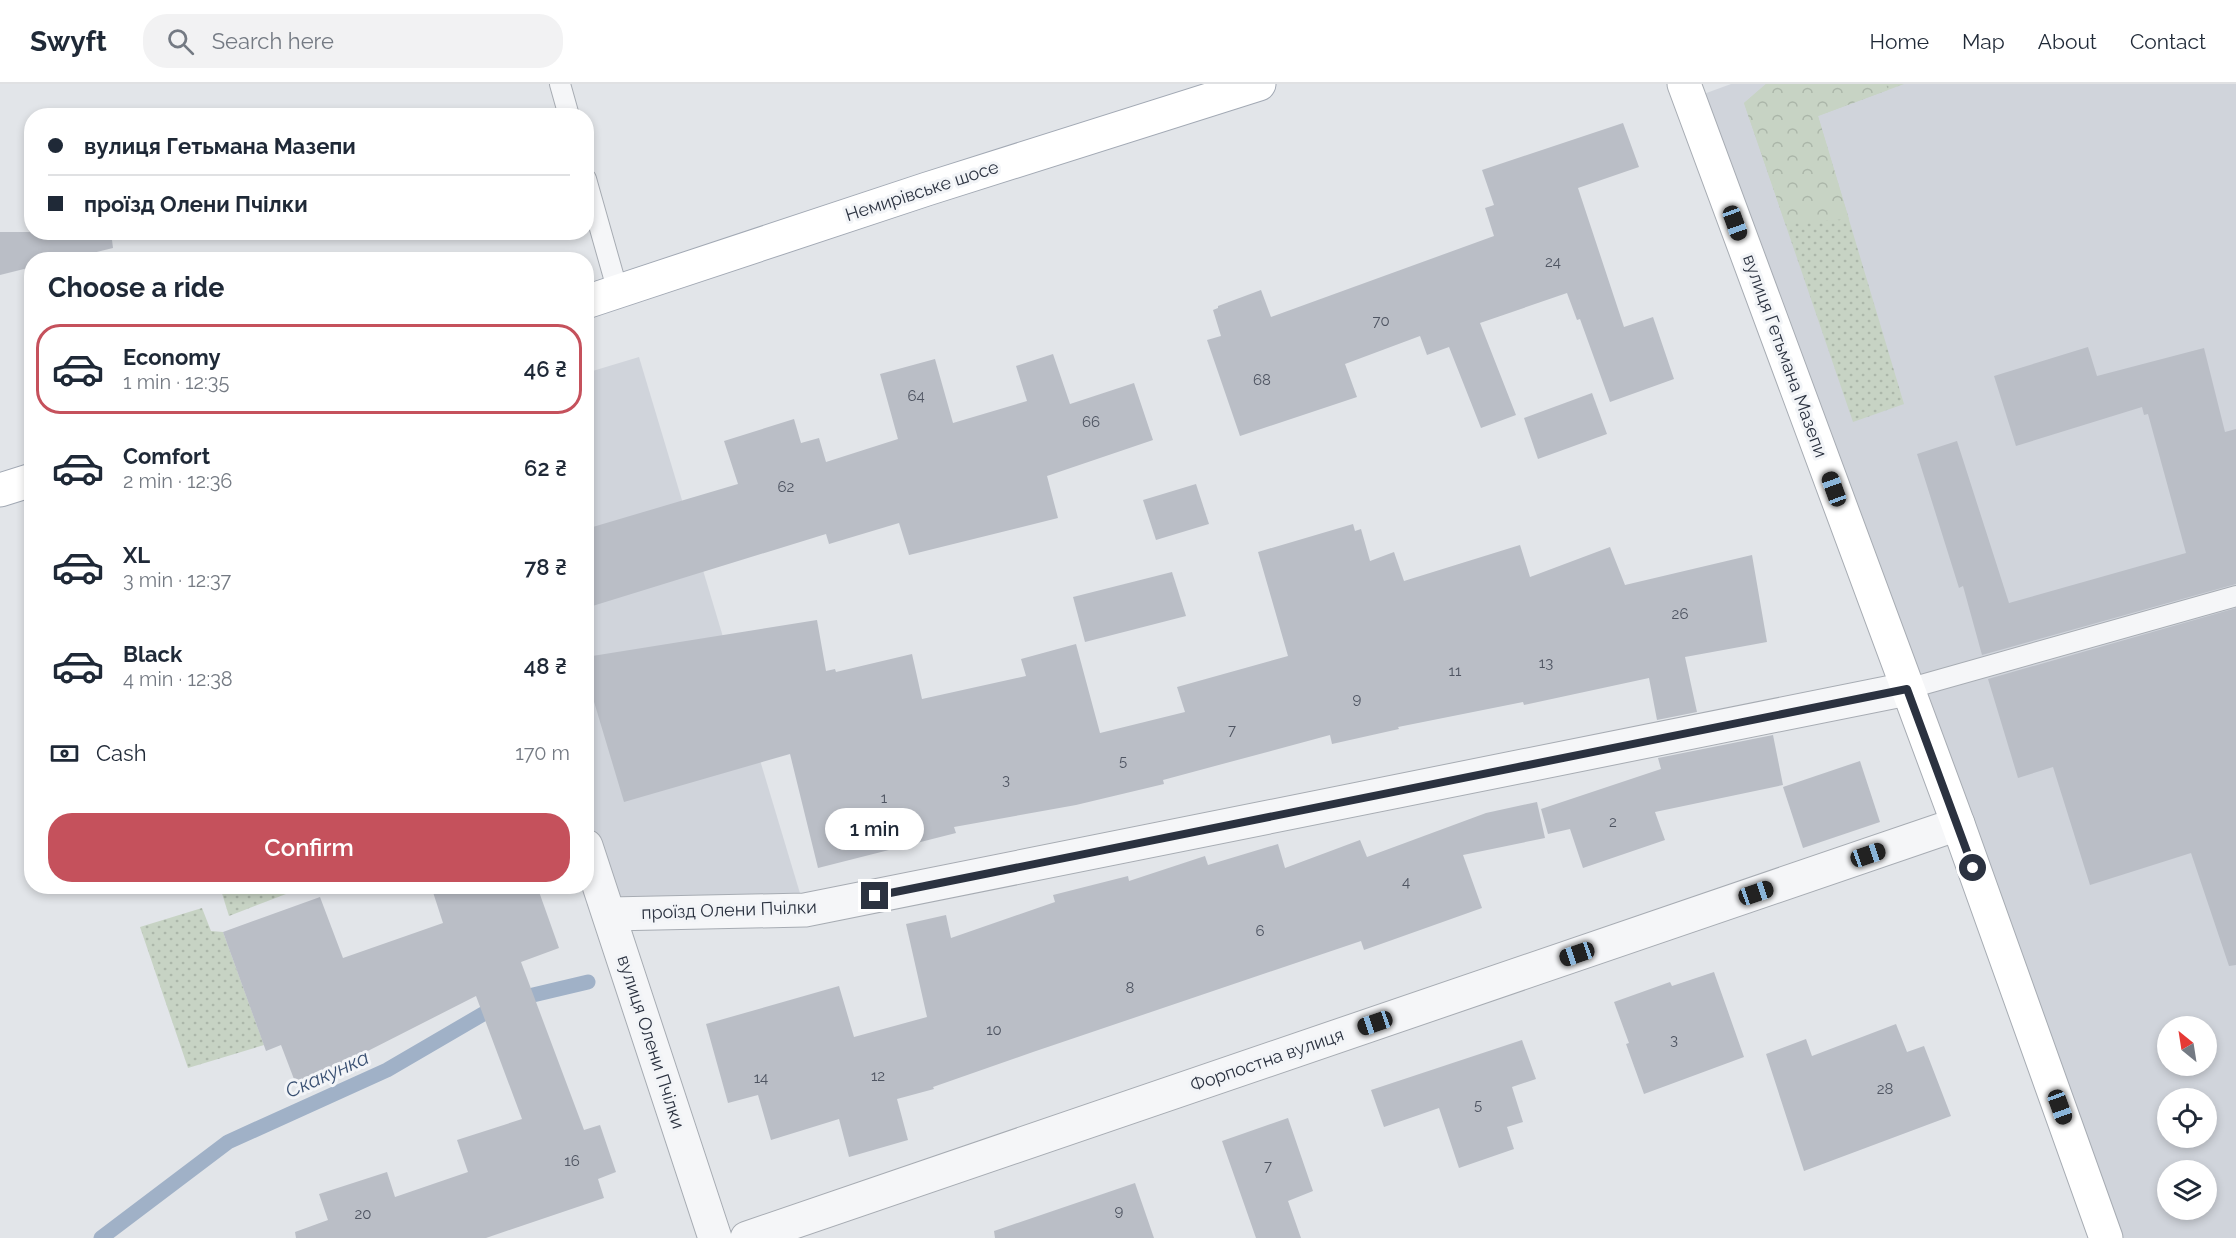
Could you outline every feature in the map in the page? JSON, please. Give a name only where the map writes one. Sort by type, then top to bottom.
[{"type":"street","name":"Немирівське шосе","points":[[594,300],[927,189],[1259,84]]},
{"type":"street","name":"вулиця Гетьмана Мазепи","points":[[1684,84],[1958,824],[2106,1238]]},
{"type":"street","points":[[0,490],[24,482]]},
{"type":"street","name":"проїзд Олени Пчілки","points":[[610,914],[805,910],[1907,689]]},
{"type":"street","name":"Форпостна вулиця","points":[[747,1238],[1958,824]]},
{"type":"street","name":"вулиця Олени Пчілки","points":[[594,869],[715,1238]]},
{"type":"lane","points":[[560,84],[567,108]]},
{"type":"lane","points":[[594,207],[618,292]]},
{"type":"lane","points":[[1907,689],[2236,596]]},
{"type":"shaded area","points":[[1731,84],[2236,84],[2236,1238],[2106,1238],[1690,99]]},
{"type":"shaded area","points":[[639,357],[805,910],[610,914],[594,869],[594,371]]},
{"type":"green space","points":[[1766,84],[1904,84],[1818,116],[1904,404],[1853,422],[1744,103]]},
{"type":"green space","points":[[1766,84],[1886,84],[1888,90],[1818,116],[1849,219],[1785,223],[1744,103]]},
{"type":"green space","points":[[222,894],[286,894],[229,916]]},
{"type":"green space","points":[[202,908],[211,931],[223,932],[264,1045],[188,1068],[140,927]]},
{"type":"building","points":[[1623,123],[1639,167],[1578,188],[1624,327],[1653,317],[1674,379],[1610,402],[1580,319],[1577,320],[1567,293],[1480,323],[1516,415],[1481,428],[1449,347],[1427,355],[1420,336],[1345,364],[1357,397],[1240,436],[1207,340],[1221,336],[1213,310],[1261,290],[1271,317],[1494,236],[1485,208],[1494,205],[1482,170]]},
{"type":"building","points":[[0,232],[24,232],[24,240],[112,240],[113,248],[97,252],[24,252],[24,269],[0,275]]},
{"type":"building","points":[[2088,347],[2097,376],[2204,348],[2225,432],[2236,429],[2236,584],[1982,655],[1963,586],[1959,588],[1917,454],[1957,441],[2009,603],[2186,553],[2148,414],[2144,415],[2142,407],[2016,446],[1994,376]]},
{"type":"building","points":[[1053,354],[1070,404],[1134,383],[1153,440],[1047,476],[1058,518],[909,555],[899,523],[829,544],[826,534],[594,606],[594,527],[738,484],[724,441],[794,419],[801,443],[819,438],[826,462],[898,439],[880,374],[935,359],[953,423],[1027,401],[1016,366]]},
{"type":"building","points":[[1592,393],[1607,434],[1538,459],[1524,418]]},
{"type":"building","points":[[1196,484],[1209,524],[1156,540],[1143,500]]},
{"type":"building","points":[[1353,524],[1355,531],[1361,529],[1370,561],[1394,552],[1404,581],[1520,545],[1530,577],[1610,547],[1625,585],[1752,555],[1767,642],[1685,657],[1697,712],[1657,720],[1649,678],[1524,705],[1523,702],[1398,727],[1399,729],[1332,744],[1330,735],[1163,780],[1164,784],[1076,805],[954,827],[956,833],[818,868],[790,754],[624,802],[594,702],[594,656],[817,620],[826,671],[835,669],[836,672],[912,654],[922,699],[1026,676],[1021,659],[1076,644],[1100,733],[1185,712],[1177,687],[1288,656],[1258,552]]},
{"type":"building","points":[[1172,572],[1186,616],[1085,642],[1073,597]]},
{"type":"building","points":[[2236,608],[2236,965],[2229,966],[2191,853],[2090,885],[2053,767],[2018,778],[1988,679]]},
{"type":"building","points":[[1773,735],[1783,785],[1655,812],[1665,840],[1583,868],[1570,829],[1548,834],[1541,809],[1661,769],[1658,758]]},
{"type":"building","points":[[1860,761],[1880,822],[1803,848],[1783,787]]},
{"type":"building","points":[[1537,802],[1545,838],[1463,855],[1482,908],[1364,950],[1361,941],[1033,1052],[933,1087],[934,1089],[897,1099],[908,1140],[849,1157],[839,1119],[771,1140],[758,1095],[728,1103],[706,1024],[839,986],[854,1037],[927,1017],[906,924],[946,915],[951,938],[1055,902],[1053,895],[1128,876],[1129,881],[1205,856],[1208,865],[1278,844],[1285,868],[1360,840],[1367,857],[1486,813]]},
{"type":"building","points":[[434,894],[540,894],[559,948],[521,962],[584,1130],[600,1125],[616,1172],[598,1179],[604,1198],[486,1238],[296,1238],[295,1232],[328,1220],[319,1194],[387,1172],[395,1197],[468,1172],[457,1140],[522,1119],[476,996],[297,1087],[281,1045],[266,1051],[223,932],[320,897],[343,958],[443,923]]},
{"type":"building","points":[[1714,972],[1744,1057],[1644,1094],[1614,1002],[1670,982],[1672,986]]},
{"type":"building","points":[[1896,1024],[1907,1052],[1924,1046],[1951,1116],[1804,1171],[1766,1054],[1806,1039],[1812,1056]]},
{"type":"building","points":[[1522,1040],[1536,1079],[1512,1087],[1523,1122],[1507,1127],[1514,1149],[1459,1168],[1439,1108],[1384,1127],[1371,1090]]},
{"type":"building","points":[[1288,1118],[1313,1191],[1288,1201],[1301,1238],[1256,1238],[1222,1141]]},
{"type":"building","points":[[1135,1183],[1154,1238],[995,1238],[994,1231]]},
{"type":"waterway","name":"Скакунка","points":[[101,1238],[228,1142],[387,1070],[483,1014],[533,995],[588,982]]},
{"type":"route","points":[[875,896],[1907,689],[1973,868]]}]
